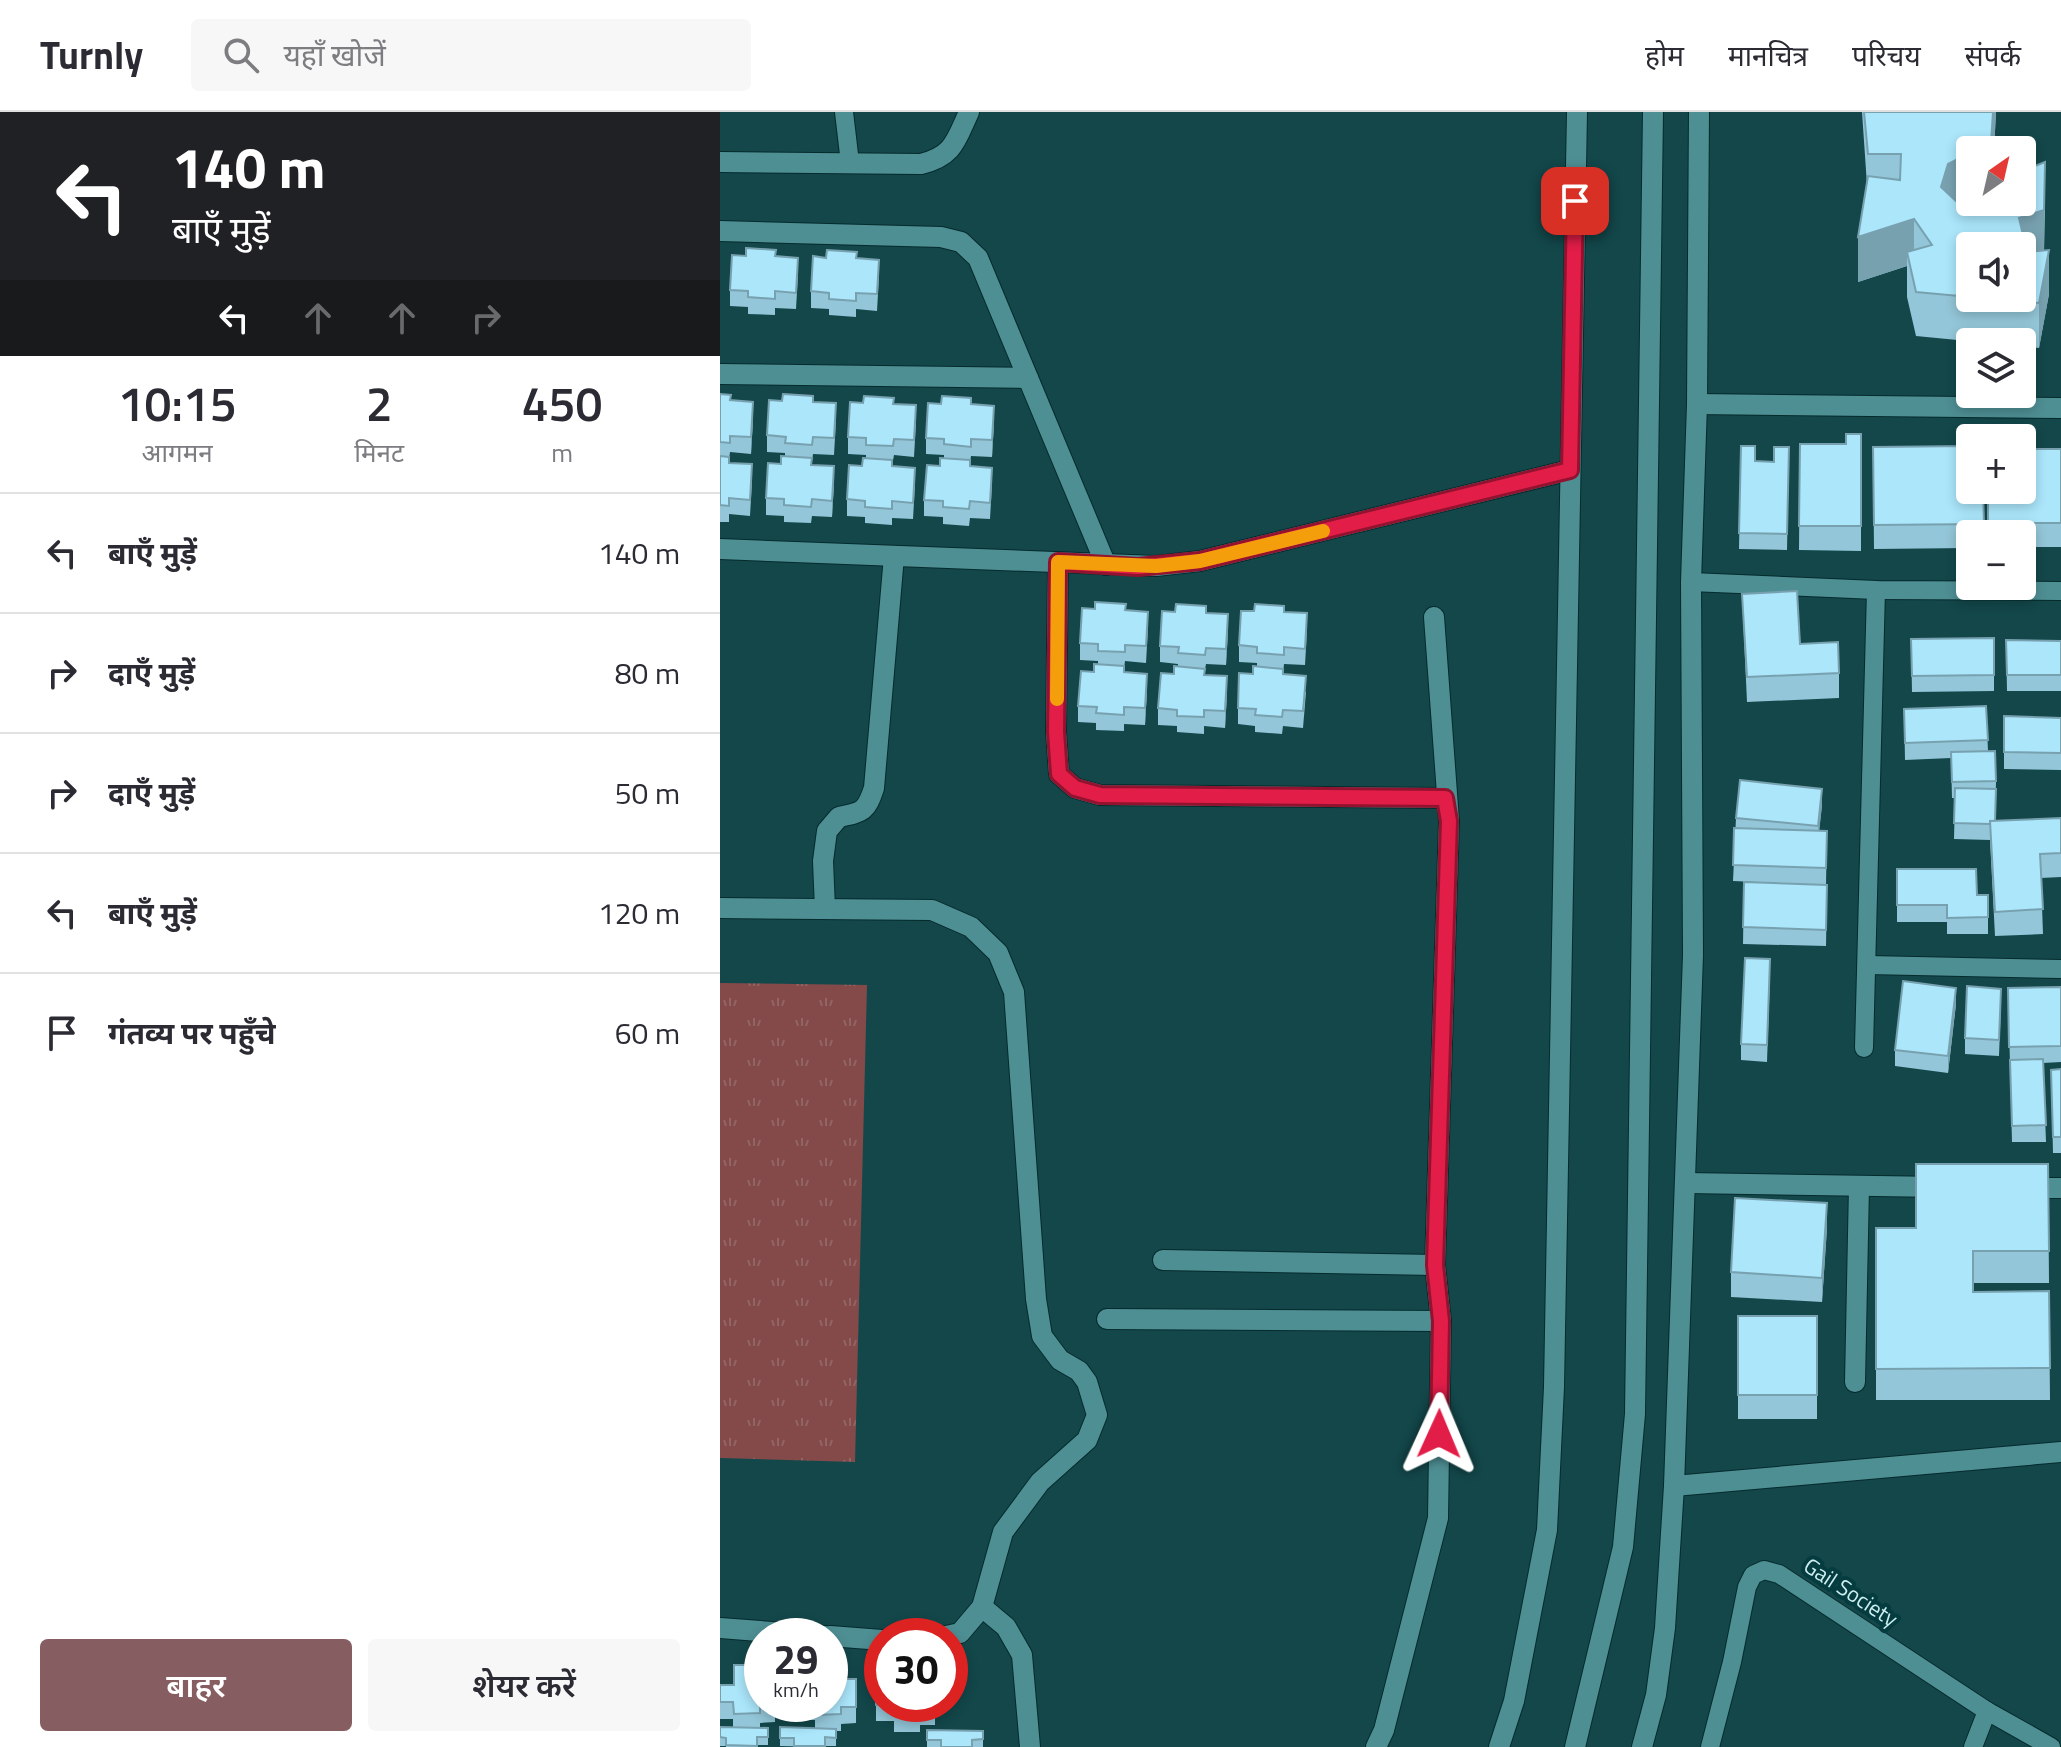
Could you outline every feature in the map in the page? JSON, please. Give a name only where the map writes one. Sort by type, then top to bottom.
[{"type":"street","points":[[720,162],[921,164],[939,160],[949,152],[969,112]]},
{"type":"street","points":[[1499,1747],[1514,1701],[1547,1530],[1554,1387],[1577,112]]},
{"type":"street","points":[[1575,1747],[1623,1547],[1635,1414],[1653,112]]},
{"type":"street","points":[[1642,1747],[1656,1695],[1665,1628],[1686,1183],[1693,955],[1691,582],[1697,404],[1699,112]]},
{"type":"street","points":[[720,231],[941,237],[961,242],[978,258],[1106,565]]},
{"type":"street","points":[[720,374],[1028,378]]},
{"type":"street","points":[[1697,404],[2061,408]]},
{"type":"street","points":[[720,549],[1156,566],[1200,561],[1570,470]]},
{"type":"street","points":[[825,909],[823,861],[827,831],[839,817],[861,812],[868,806],[874,788],[894,556]]},
{"type":"street","points":[[1058,562],[1056,732],[1059,774],[1075,788],[1100,795],[1445,798]]},
{"type":"street","points":[[1376,1747],[1384,1730],[1438,1518],[1441,1321],[1435,1265],[1449,821],[1434,617]]},
{"type":"street","points":[[720,908],[932,910],[971,927],[998,953],[1014,992],[1036,1299],[1042,1336],[1060,1360],[1079,1371],[1087,1382],[1097,1415],[1087,1440],[1040,1482],[1003,1532],[982,1607],[968,1624]]},
{"type":"street","points":[[1686,1183],[1968,1187]]},
{"type":"street","points":[[1855,1382],[1859,1186]]},
{"type":"street","points":[[1999,1187],[2061,1188]]},
{"type":"street","points":[[1163,1260],[1435,1265]]},
{"type":"street","points":[[1107,1319],[1441,1321]]},
{"type":"street","points":[[1674,1486],[2061,1452]]},
{"type":"street","points":[[982,1607],[1006,1627],[1022,1655],[1030,1747]]},
{"type":"street","points":[[720,1628],[744,1630]]},
{"type":"lane","points":[[844,112],[850,163]]},
{"type":"lane","points":[[1691,582],[1876,590],[2061,591]]},
{"type":"lane","points":[[1864,1048],[1876,590]]},
{"type":"lane","points":[[1868,965],[2061,969]]},
{"type":"lane","name":"Gail Society","points":[[1710,1747],[1747,1587],[1753,1575],[1764,1570],[1779,1574],[1987,1711],[2051,1747]]},
{"type":"lane","points":[[1973,1747],[1987,1711]]},
{"type":"green space","points":[[720,983],[867,985],[855,1462],[720,1458]]},
{"type":"building","points":[[1864,112],[1993,112],[1991,136],[1956,136],[1956,160],[1948,164],[1941,187],[1956,201],[1956,216],[2025,216],[2019,218],[2022,232],[1956,232],[1956,296],[1916,292],[1907,252],[1932,245],[1914,219],[1858,237],[1868,176],[1900,180],[1901,154],[1868,154]]},
{"type":"building","points":[[2045,162],[2044,210],[2036,213],[2036,166]]},
{"type":"building","points":[[746,248],[776,250],[775,256],[798,258],[796,293],[775,291],[775,299],[748,297],[748,291],[730,290],[732,255],[746,256]]},
{"type":"building","points":[[827,250],[857,252],[856,258],[879,260],[877,294],[856,293],[856,301],[829,299],[829,293],[811,291],[813,256],[826,258]]},
{"type":"building","points":[[2049,250],[2039,303],[2036,303],[2036,251]]},
{"type":"building","points":[[720,394],[731,395],[730,400],[753,402],[751,437],[730,436],[730,443],[720,442]]},
{"type":"building","points":[[783,394],[813,396],[813,402],[836,403],[834,438],[813,437],[812,445],[785,443],[786,437],[767,435],[769,400],[782,401]]},
{"type":"building","points":[[864,396],[894,398],[893,404],[916,405],[914,440],[894,439],[893,446],[866,445],[866,438],[848,437],[850,402],[863,403]]},
{"type":"building","points":[[942,396],[971,398],[971,404],[994,406],[992,440],[971,439],[971,447],[944,444],[944,439],[926,438],[928,403],[941,404]]},
{"type":"building","points":[[1846,434],[1861,434],[1861,526],[1799,526],[1800,444],[1846,444]]},
{"type":"building","points":[[1741,446],[1755,446],[1755,461],[1774,462],[1774,447],[1789,447],[1787,534],[1739,533]]},
{"type":"building","points":[[1956,446],[1956,504],[1983,504],[1984,520],[1956,520],[1956,524],[1874,525],[1873,447]]},
{"type":"building","points":[[2036,449],[2061,449],[2061,523],[1988,520],[1988,504],[2036,504]]},
{"type":"building","points":[[720,456],[729,457],[729,463],[752,464],[750,500],[729,498],[729,506],[720,505]]},
{"type":"building","points":[[781,456],[812,458],[811,465],[834,466],[832,501],[812,499],[811,507],[784,505],[784,499],[766,498],[768,463],[781,464]]},
{"type":"building","points":[[863,458],[892,460],[892,466],[915,468],[913,503],[892,501],[892,509],[865,507],[865,501],[847,499],[849,465],[862,466]]},
{"type":"building","points":[[940,458],[970,460],[970,466],[992,468],[990,503],[970,501],[969,509],[943,507],[943,501],[924,500],[927,465],[940,466]]},
{"type":"building","points":[[1797,591],[1800,644],[1838,642],[1839,673],[1747,677],[1742,594]]},
{"type":"building","points":[[1095,602],[1126,604],[1125,610],[1148,612],[1146,646],[1125,645],[1125,652],[1098,651],[1098,644],[1080,643],[1082,608],[1095,609]]},
{"type":"building","points":[[1176,604],[1206,606],[1206,613],[1228,614],[1226,649],[1206,648],[1205,655],[1178,653],[1179,647],[1160,646],[1162,611],[1175,612]]},
{"type":"building","points":[[1255,604],[1284,606],[1284,612],[1307,613],[1305,649],[1284,647],[1284,655],[1257,653],[1257,647],[1239,645],[1241,611],[1254,611]]},
{"type":"building","points":[[1994,638],[1994,675],[1912,676],[1911,639]]},
{"type":"building","points":[[2006,640],[2061,641],[2061,675],[2007,675]]},
{"type":"building","points":[[1094,664],[1124,666],[1124,672],[1147,674],[1145,708],[1124,707],[1124,715],[1096,713],[1097,707],[1078,706],[1081,671],[1094,672]]},
{"type":"building","points":[[1174,666],[1205,669],[1204,675],[1227,676],[1225,711],[1204,710],[1204,717],[1177,716],[1177,710],[1158,708],[1161,673],[1174,674]]},
{"type":"building","points":[[1253,666],[1283,669],[1283,674],[1306,676],[1303,711],[1283,710],[1282,717],[1255,715],[1256,709],[1238,708],[1239,673],[1253,674]]},
{"type":"building","points":[[1986,706],[1988,740],[1905,743],[1904,709]]},
{"type":"building","points":[[2004,716],[2061,718],[2061,753],[2004,752]]},
{"type":"building","points":[[1995,751],[1996,781],[1952,782],[1951,752]]},
{"type":"building","points":[[1740,780],[1822,789],[1818,826],[1736,818]]},
{"type":"building","points":[[1955,788],[1996,789],[1995,821],[1990,821],[1990,824],[1954,823]]},
{"type":"building","points":[[2061,818],[2061,853],[2040,854],[2043,909],[1995,912],[1990,821]]},
{"type":"building","points":[[1734,828],[1827,831],[1826,868],[1733,865]]},
{"type":"building","points":[[1897,869],[1976,869],[1977,895],[1988,895],[1988,917],[1947,918],[1947,905],[1897,905]]},
{"type":"building","points":[[1744,882],[1827,885],[1826,930],[1743,927]]},
{"type":"building","points":[[1745,958],[1770,959],[1767,1045],[1741,1044]]},
{"type":"building","points":[[1903,981],[1956,988],[1948,1056],[1895,1050]]},
{"type":"building","points":[[1967,986],[2001,989],[1999,1040],[1965,1038]]},
{"type":"building","points":[[2061,987],[2061,1046],[2009,1047],[2008,988]]},
{"type":"building","points":[[2043,1059],[2046,1125],[2012,1126],[2010,1060]]},
{"type":"building","points":[[2061,1069],[2061,1137],[2053,1137],[2051,1070]]},
{"type":"building","points":[[1916,1164],[2048,1164],[2049,1251],[1973,1251],[1973,1292],[2049,1291],[2050,1368],[1876,1369],[1876,1228],[1916,1228]]},
{"type":"building","points":[[1735,1198],[1827,1203],[1822,1278],[1731,1272]]},
{"type":"building","points":[[1738,1316],[1817,1316],[1817,1395],[1738,1395]]},
{"type":"building","points":[[734,1665],[744,1665],[744,1714],[734,1714],[733,1702],[720,1702],[720,1685],[734,1685]]},
{"type":"building","points":[[848,1679],[856,1679],[856,1707],[848,1707]]},
{"type":"building","points":[[720,1727],[768,1728],[768,1737],[757,1737],[757,1746],[726,1745],[726,1738],[720,1737]]},
{"type":"building","points":[[780,1727],[836,1729],[836,1738],[825,1737],[825,1746],[794,1746],[794,1738],[780,1738]]},
{"type":"building","points":[[927,1730],[983,1731],[983,1739],[972,1740],[972,1747],[941,1747],[941,1740],[927,1740]]},
{"type":"slow traffic","points":[[1057,699],[1058,562],[1138,567],[1200,561],[1323,531]]},
{"type":"route","points":[[1439,1434],[1441,1321],[1435,1265],[1449,821],[1445,798],[1100,795],[1075,788],[1059,774],[1056,732],[1058,562],[1138,567],[1200,561],[1570,470],[1575,201]]}]
